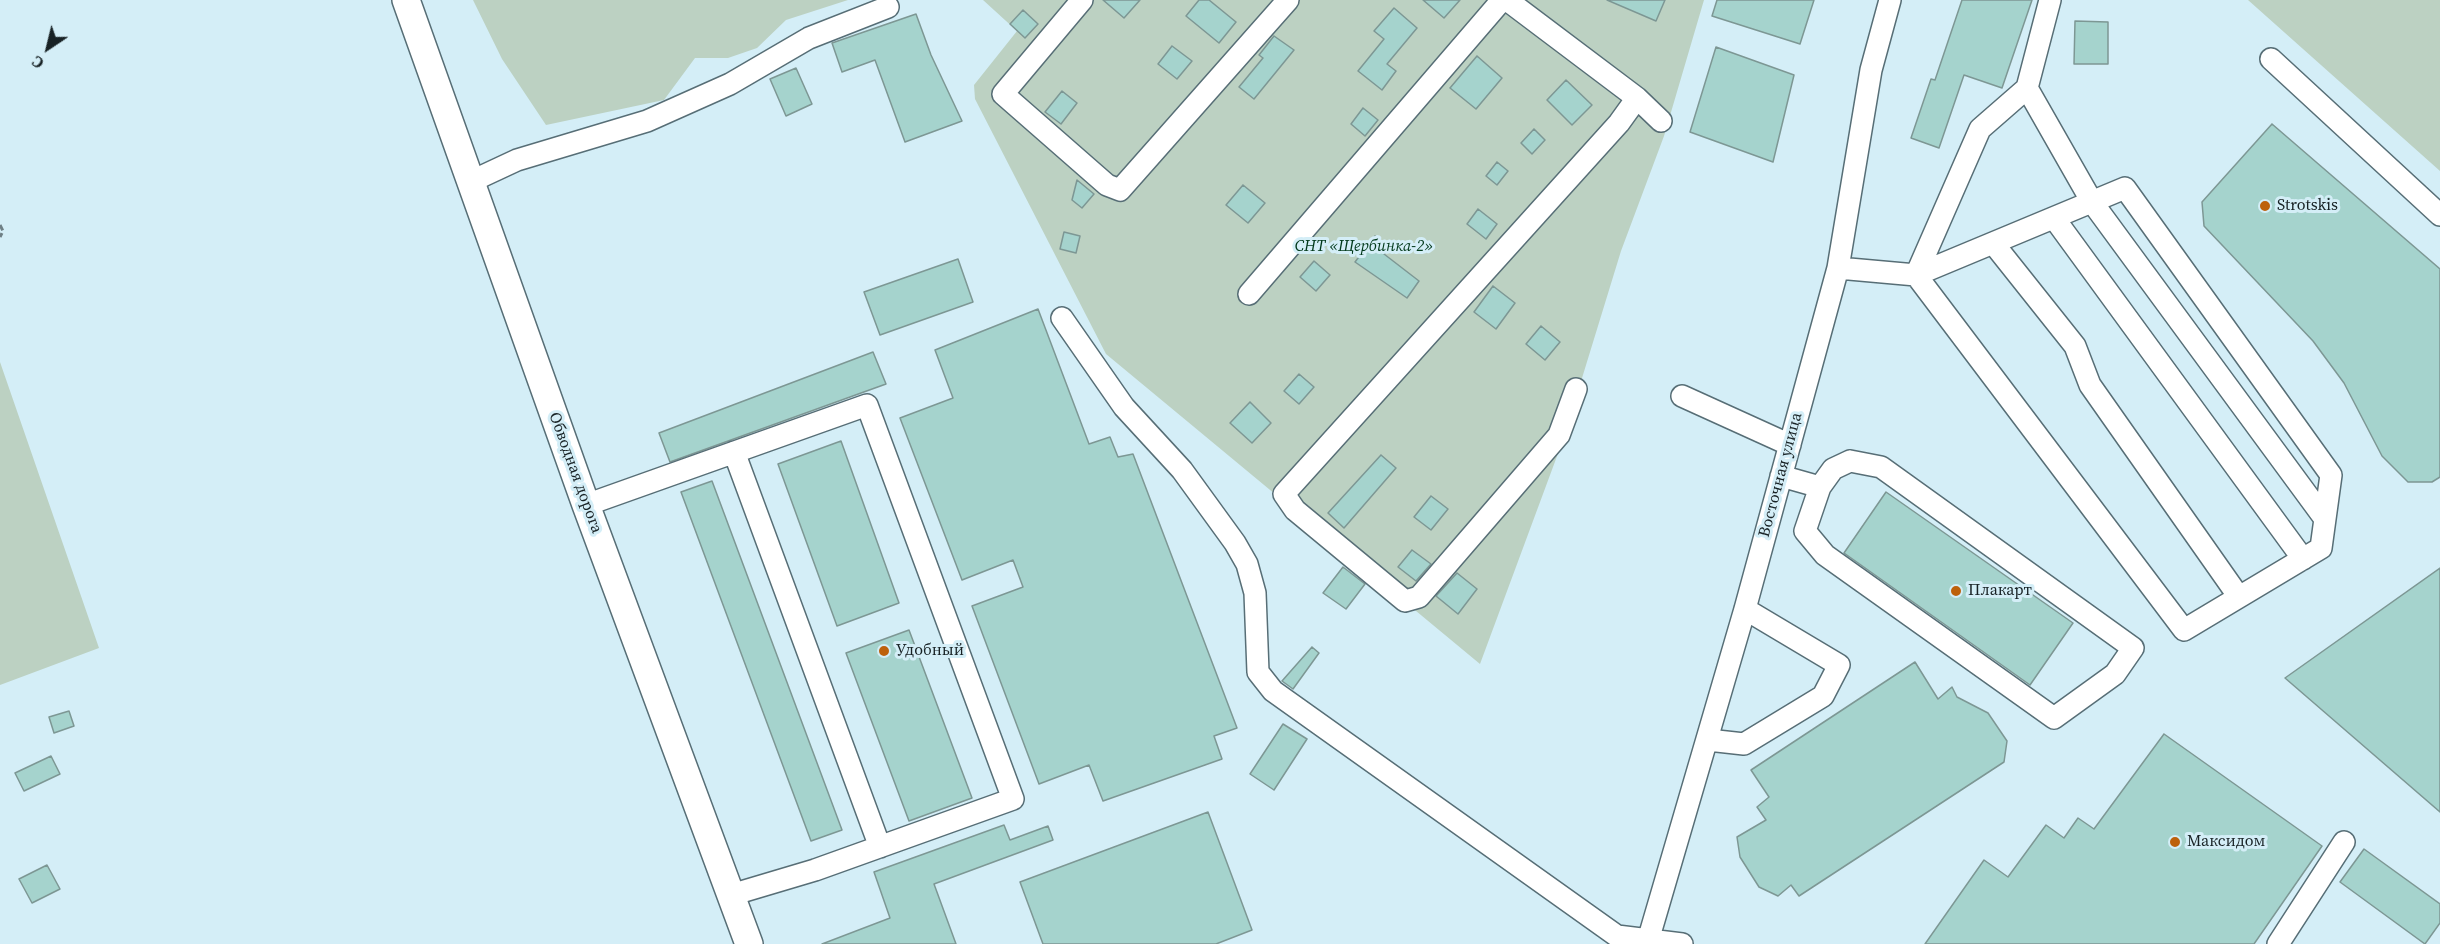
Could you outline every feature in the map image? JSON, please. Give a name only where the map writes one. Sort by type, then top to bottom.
[{"type":"main road","name":"Обводная дорога","points":[[406,0],[586,505],[749,944]]},
{"type":"street","points":[[1082,0],[1003,94],[1107,185],[1120,190],[1288,0]]},
{"type":"street","points":[[1249,294],[1502,0]]},
{"type":"street","points":[[1507,0],[1637,98],[1661,121]]},
{"type":"street","name":"Восточная улица","points":[[1647,942],[1708,740],[1838,268],[1871,70],[1890,0]]},
{"type":"street","points":[[1916,275],[1980,129],[2027,88],[2050,0]]},
{"type":"street","points":[[472,182],[518,160],[647,121],[730,84],[808,38],[888,7]]},
{"type":"street","points":[[2271,59],[2440,214]]},
{"type":"street","points":[[2027,88],[2092,202],[2325,519]]},
{"type":"street","points":[[1576,389],[1559,435],[1419,597],[1405,601],[1295,510],[1284,494],[1619,123],[1637,98]]},
{"type":"street","points":[[1838,268],[1916,275],[2125,188],[2331,475],[2321,548],[2184,630],[1916,275]]},
{"type":"street","points":[[2054,218],[2303,559]]},
{"type":"street","points":[[1993,243],[2074,346],[2090,385],[2239,597]]},
{"type":"street","points":[[1062,318],[1124,407],[1182,470],[1235,543],[1247,564],[1255,593],[1258,672],[1274,691],[1617,936],[1647,942],[1682,944]]},
{"type":"street","points":[[1682,396],[1790,445]]},
{"type":"street","points":[[586,505],[867,405],[1013,799],[815,870],[731,895]]},
{"type":"street","points":[[734,452],[880,847]]},
{"type":"street","points":[[1850,461],[1881,467],[2133,648],[2115,674],[2054,718],[1825,555],[1805,531],[1820,487],[1833,469],[1850,461]]},
{"type":"street","points":[[1781,476],[1820,487]]},
{"type":"street","points":[[1708,740],[1744,744],[1823,696],[1839,665],[1745,609]]},
{"type":"street","points":[[2278,944],[2344,842]]},
{"type":"path","points":[[0,225],[3,231],[0,237]]},
{"type":"green space","points":[[473,0],[848,0],[786,20],[757,48],[728,58],[695,58],[664,100],[546,125],[502,59]]},
{"type":"green space","name":"СНТ «Щербинка-2»","points":[[983,0],[1704,0],[1664,136],[1621,251],[1563,440],[1480,664],[1106,354],[975,99],[974,85],[1017,31]]},
{"type":"green space","points":[[2248,0],[2440,0],[2440,171]]},
{"type":"green space","points":[[0,362],[99,648],[0,685]]},
{"type":"building","points":[[1103,0],[1140,0],[1124,18]]},
{"type":"building","points":[[1199,0],[1209,0],[1236,22],[1219,43],[1186,16]]},
{"type":"building","points":[[1423,0],[1460,0],[1444,18]]},
{"type":"building","points":[[1607,0],[1665,0],[1656,21]]},
{"type":"building","points":[[1717,0],[1814,0],[1800,44],[1712,16]]},
{"type":"building","points":[[1962,0],[2032,0],[2002,88],[1964,75],[1939,148],[1911,138],[1931,79],[1935,80]]},
{"type":"building","points":[[1394,8],[1417,28],[1387,64],[1396,71],[1382,90],[1358,71],[1384,39],[1374,31]]},
{"type":"building","points":[[1023,10],[1038,24],[1025,38],[1010,24]]},
{"type":"building","points":[[916,14],[931,55],[962,121],[905,142],[875,60],[842,72],[832,43]]},
{"type":"building","points":[[2075,21],[2108,22],[2108,64],[2074,64]]},
{"type":"building","points":[[1274,36],[1294,50],[1254,99],[1239,87],[1263,58],[1259,55]]},
{"type":"building","points":[[1172,46],[1192,61],[1177,79],[1158,64]]},
{"type":"building","points":[[1716,47],[1794,75],[1773,162],[1690,132]]},
{"type":"building","points":[[1477,56],[1502,78],[1476,109],[1450,88]]},
{"type":"building","points":[[796,68],[812,104],[786,116],[770,79]]},
{"type":"building","points":[[1566,80],[1592,105],[1572,125],[1547,100]]},
{"type":"building","points":[[1062,91],[1077,103],[1061,124],[1045,112]]},
{"type":"building","points":[[1363,108],[1378,120],[1365,136],[1351,124]]},
{"type":"building","points":[[2272,124],[2440,269],[2440,477],[2432,482],[2408,482],[2382,456],[2344,383],[2313,341],[2204,226],[2202,202]]},
{"type":"building","points":[[1534,129],[1545,140],[1532,154],[1521,143]]},
{"type":"building","points":[[1497,162],[1508,171],[1497,185],[1486,176]]},
{"type":"building","points":[[1077,180],[1094,194],[1082,208],[1072,200]]},
{"type":"building","points":[[1243,185],[1265,203],[1248,223],[1226,205]]},
{"type":"building","points":[[1478,209],[1497,224],[1486,239],[1467,224]]},
{"type":"building","points":[[1064,232],[1080,236],[1076,253],[1060,249]]},
{"type":"building","points":[[1375,236],[1389,247],[1384,254],[1419,281],[1407,298],[1355,262]]},
{"type":"building","points":[[958,259],[973,302],[880,335],[864,292]]},
{"type":"building","points":[[1314,261],[1330,275],[1316,291],[1300,277]]},
{"type":"building","points":[[1493,286],[1515,303],[1496,329],[1474,312]]},
{"type":"building","points":[[1038,309],[1089,444],[1110,437],[1118,457],[1133,454],[1237,728],[1214,736],[1222,759],[1103,801],[1089,765],[1039,784],[972,606],[1023,587],[1013,560],[962,580],[900,418],[953,398],[935,350]]},
{"type":"building","points":[[1541,326],[1560,342],[1545,360],[1526,344]]},
{"type":"building","points":[[873,352],[886,384],[670,462],[659,433]]},
{"type":"building","points":[[1299,374],[1314,387],[1299,404],[1284,391]]},
{"type":"building","points":[[1250,402],[1271,423],[1252,443],[1230,423]]},
{"type":"building","points":[[841,441],[899,603],[837,626],[778,464]]},
{"type":"building","points":[[1381,455],[1396,468],[1344,528],[1328,513]]},
{"type":"building","points":[[712,481],[842,830],[811,841],[681,492]]},
{"type":"building","name":"Плакарт","points":[[1886,492],[2073,623],[2030,685],[1844,553]]},
{"type":"building","points":[[1431,496],[1448,509],[1431,530],[1414,517]]},
{"type":"building","points":[[1412,550],[1431,564],[1416,581],[1398,567]]},
{"type":"building","points":[[1343,567],[1365,584],[1346,609],[1323,593]]},
{"type":"building","points":[[2440,568],[2440,812],[2285,678]]},
{"type":"building","points":[[1457,573],[1477,589],[1458,614],[1436,596]]},
{"type":"building","points":[[909,630],[972,798],[909,821],[846,653]]},
{"type":"building","points":[[1312,647],[1319,653],[1293,689],[1282,681]]},
{"type":"building","points":[[1915,662],[1938,699],[1952,687],[1957,697],[1988,713],[2007,741],[2004,762],[1799,896],[1791,885],[1778,896],[1759,887],[1740,857],[1737,837],[1766,820],[1757,807],[1769,797],[1751,770]]},
{"type":"building","points":[[69,711],[74,726],[54,733],[49,717]]},
{"type":"building","points":[[1283,724],[1307,739],[1274,790],[1250,774]]},
{"type":"building","name":"Максидом","points":[[2164,734],[2322,846],[2254,944],[1925,944],[1984,860],[2008,877],[2046,825],[2064,838],[2078,818],[2094,829]]},
{"type":"building","points":[[51,756],[60,774],[24,791],[15,773]]},
{"type":"building","points":[[1208,812],[1252,930],[1216,944],[1043,944],[1020,882]]},
{"type":"building","points":[[1004,825],[1010,840],[1048,826],[1053,840],[934,884],[956,944],[822,944],[890,918],[874,872]]},
{"type":"building","points":[[2364,849],[2440,904],[2440,923],[2425,944],[2340,882]]},
{"type":"building","points":[[47,865],[60,889],[32,903],[19,879]]},
{"type":"place","name":"Strotskis","points":[[2265,206]]},
{"type":"place","name":"Плакарт","points":[[1956,591]]},
{"type":"place","name":"Удобный","points":[[884,651]]},
{"type":"place","name":"Максидом","points":[[2175,842]]}]
